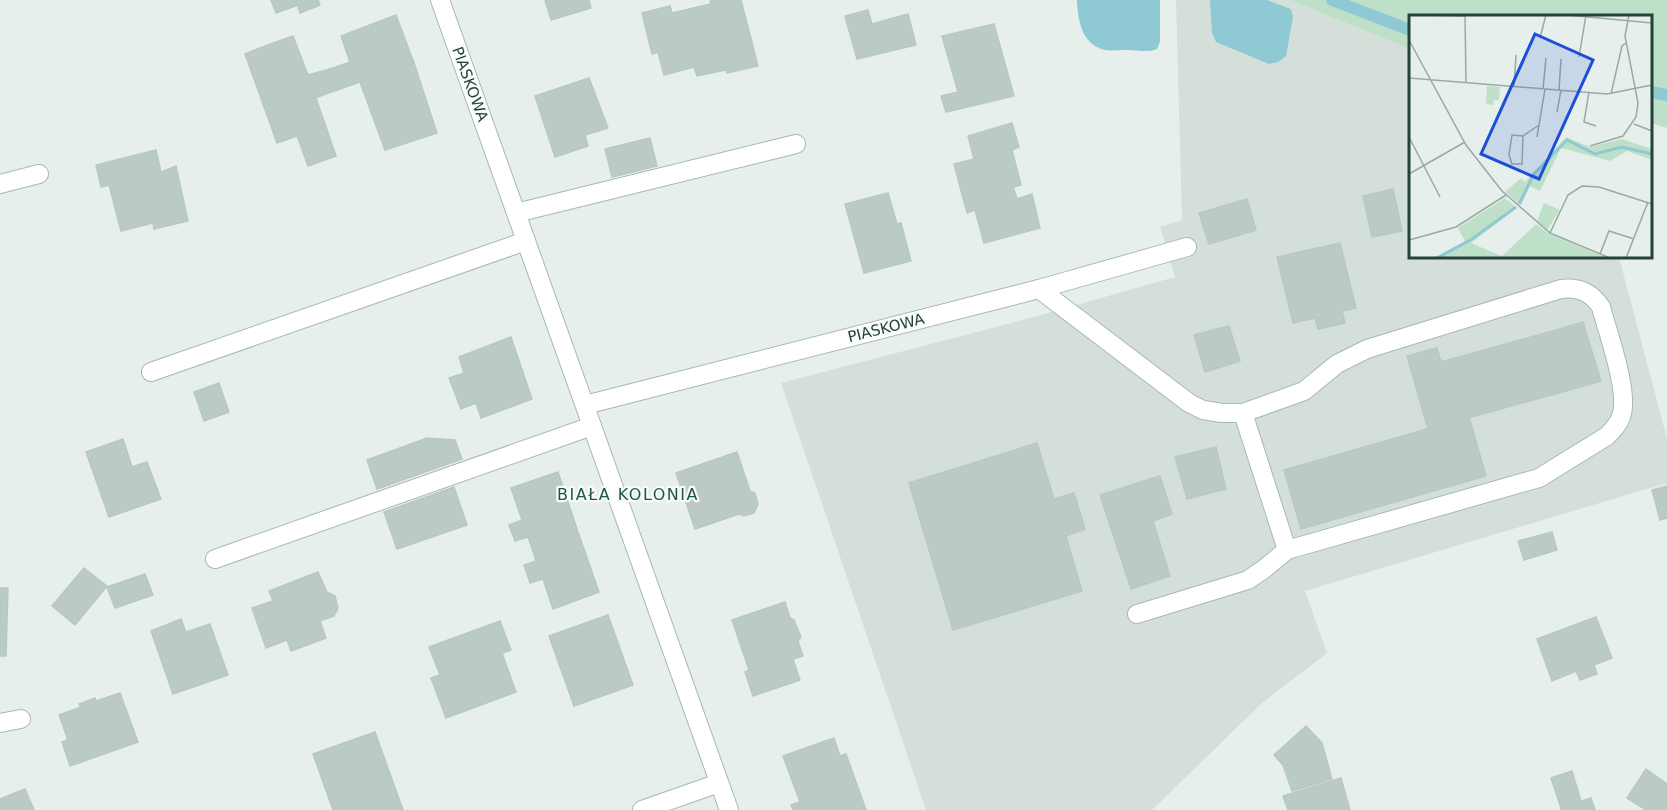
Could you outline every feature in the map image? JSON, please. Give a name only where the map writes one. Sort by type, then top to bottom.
[{"type":"street","name":"PIASKOWA","points":[[440,0],[729,810]]},
{"type":"street","points":[[516,213],[796,144]]},
{"type":"street","points":[[0,184],[39,174]]},
{"type":"street","points":[[151,372],[526,241]]},
{"type":"street","name":"PIASKOWA","points":[[585,405],[1040,289],[1186,247]]},
{"type":"street","points":[[1040,289],[1189,403],[1203,410],[1222,413],[1243,413],[1304,391],[1337,364],[1367,348],[1561,290],[1579,289],[1596,300],[1601,307],[1624,396],[1621,417],[1616,427],[1607,436],[1539,478],[1287,550],[1248,580],[1137,614]]},
{"type":"street","points":[[1243,413],[1287,550]]},
{"type":"street","points":[[215,559],[592,426]]},
{"type":"street","points":[[0,723],[21,719]]},
{"type":"street","points":[[642,810],[719,783]]},
{"type":"shaded area","points":[[1176,0],[1290,0],[1409,49],[1409,258],[1619,258],[1667,439],[1667,483],[1305,591],[1327,653],[1262,703],[1152,810],[926,810],[781,383],[1034,317],[1175,277],[1160,227],[1182,220]]},
{"type":"green space","points":[[1290,0],[1667,0],[1667,128],[1652,123],[1652,15],[1409,15],[1409,49]]},
{"type":"water","points":[[1077,0],[1160,0],[1160,42],[1157,49],[1105,50],[1097,47],[1082,30]]},
{"type":"water","points":[[1210,0],[1267,0],[1291,9],[1293,17],[1286,56],[1278,62],[1269,64],[1216,42],[1212,33]]},
{"type":"building","points":[[271,0],[296,0],[298,5],[276,13]]},
{"type":"building","points":[[296,0],[318,0],[320,5],[300,13]]},
{"type":"building","points":[[545,0],[589,0],[591,8],[551,20]]},
{"type":"building","points":[[710,0],[741,0],[758,66],[727,73]]},
{"type":"building","points":[[711,4],[726,70],[697,76],[694,67],[664,75],[658,52],[652,54],[642,13],[670,6],[672,13]]},
{"type":"building","points":[[868,10],[872,24],[908,14],[916,45],[857,59],[845,16]]},
{"type":"building","points":[[396,15],[414,63],[337,90],[330,69],[350,62],[341,36]]},
{"type":"building","points":[[994,24],[1014,96],[946,112],[941,96],[958,92],[942,36]]},
{"type":"building","points":[[293,36],[308,75],[330,69],[337,90],[287,108],[265,46]]},
{"type":"building","points":[[265,46],[287,108],[267,115],[245,54]]},
{"type":"building","points":[[414,63],[437,133],[385,150],[360,82]]},
{"type":"building","points":[[589,78],[608,128],[585,135],[588,146],[555,157],[535,96]]},
{"type":"building","points":[[316,98],[336,156],[308,166],[287,108]]},
{"type":"building","points":[[287,108],[297,136],[277,143],[267,115]]},
{"type":"building","points":[[1012,123],[1019,147],[1012,150],[1021,185],[1013,187],[1017,199],[1032,194],[1040,228],[984,243],[975,210],[967,213],[954,164],[974,159],[968,136]]},
{"type":"building","points":[[650,138],[657,166],[612,177],[605,149]]},
{"type":"building","points":[[156,150],[161,172],[176,166],[188,221],[154,229],[153,223],[121,231],[109,185],[101,187],[96,165]]},
{"type":"building","points":[[1393,189],[1402,231],[1372,237],[1363,196]]},
{"type":"building","points":[[888,193],[897,224],[901,223],[911,261],[864,273],[845,204]]},
{"type":"building","points":[[1247,199],[1256,230],[1209,244],[1199,213]]},
{"type":"building","points":[[1340,243],[1356,308],[1342,311],[1345,323],[1318,329],[1315,318],[1293,323],[1277,257]]},
{"type":"building","points":[[1583,322],[1601,381],[1566,391],[1549,332]]},
{"type":"building","points":[[1229,326],[1240,361],[1205,372],[1194,335]]},
{"type":"building","points":[[1549,332],[1566,391],[1428,429],[1407,356],[1437,348],[1441,362]]},
{"type":"building","points":[[511,337],[532,399],[481,418],[476,403],[461,409],[449,378],[464,373],[459,357]]},
{"type":"building","points":[[219,383],[229,412],[204,421],[194,392]]},
{"type":"building","points":[[1469,417],[1486,476],[1301,529],[1284,470]]},
{"type":"building","points":[[427,438],[455,440],[462,459],[377,489],[367,460]]},
{"type":"building","points":[[123,439],[132,467],[147,462],[161,499],[109,517],[86,452]]},
{"type":"building","points":[[1037,443],[1054,499],[1074,493],[1085,529],[1066,536],[1082,591],[953,630],[909,483]]},
{"type":"building","points":[[1216,447],[1226,489],[1187,499],[1175,457]]},
{"type":"building","points":[[737,452],[750,491],[755,493],[758,504],[754,513],[744,516],[739,514],[695,529],[676,473]]},
{"type":"building","points":[[558,472],[579,535],[533,551],[528,537],[515,541],[509,525],[522,520],[511,488]]},
{"type":"building","points":[[1160,476],[1172,514],[1153,521],[1170,576],[1131,589],[1100,495]]},
{"type":"building","points":[[1667,486],[1667,518],[1660,520],[1652,490]]},
{"type":"building","points":[[454,487],[467,525],[397,549],[384,512]]},
{"type":"building","points":[[1552,532],[1557,550],[1524,560],[1518,541]]},
{"type":"building","points":[[579,535],[599,592],[553,609],[543,579],[530,583],[524,565],[536,561],[533,551]]},
{"type":"building","points":[[84,568],[107,586],[75,625],[52,606]]},
{"type":"building","points":[[318,572],[327,592],[335,596],[338,608],[334,616],[320,621],[326,638],[291,651],[287,640],[266,648],[252,608],[273,601],[269,591]]},
{"type":"building","points":[[145,574],[153,595],[115,608],[107,587]]},
{"type":"building","points":[[0,588],[8,588],[6,656],[0,656]]},
{"type":"building","points":[[785,602],[790,618],[794,620],[801,637],[798,641],[803,656],[793,659],[800,680],[753,696],[745,672],[749,670],[732,620]]},
{"type":"building","points":[[608,615],[633,685],[574,706],[549,636]]},
{"type":"building","points":[[1596,617],[1612,658],[1594,665],[1597,674],[1580,680],[1576,671],[1552,681],[1537,639]]},
{"type":"building","points":[[181,619],[186,632],[210,624],[228,675],[173,694],[151,631]]},
{"type":"building","points":[[500,621],[511,650],[440,675],[429,647]]},
{"type":"building","points":[[502,653],[516,692],[446,718],[431,678]]},
{"type":"building","points":[[120,693],[138,742],[70,766],[62,742],[68,740],[59,715],[81,707],[79,704],[95,698],[96,701]]},
{"type":"building","points":[[1306,726],[1322,743],[1332,779],[1292,791],[1283,765],[1274,755]]},
{"type":"building","points":[[375,732],[403,810],[333,810],[313,754]]},
{"type":"building","points":[[834,738],[840,756],[846,754],[866,810],[793,810],[791,805],[800,802],[783,756]]},
{"type":"building","points":[[1646,769],[1667,784],[1667,797],[1658,810],[1646,810],[1627,798]]},
{"type":"building","points":[[1572,771],[1581,801],[1561,808],[1551,778]]},
{"type":"building","points":[[1341,778],[1350,810],[1288,810],[1283,796]]},
{"type":"building","points":[[25,789],[34,810],[0,810],[0,799]]},
{"type":"building","points":[[1667,797],[1667,810],[1658,810]]},
{"type":"building","points":[[1591,798],[1595,810],[1561,810],[1561,808]]},
{"type":"waterway","points":[[1332,0],[1409,30]]},
{"type":"waterway","points":[[1652,92],[1667,95]]},
{"type":"district","name":"BIAŁA KOLONIA","points":[[628,494]]}]
